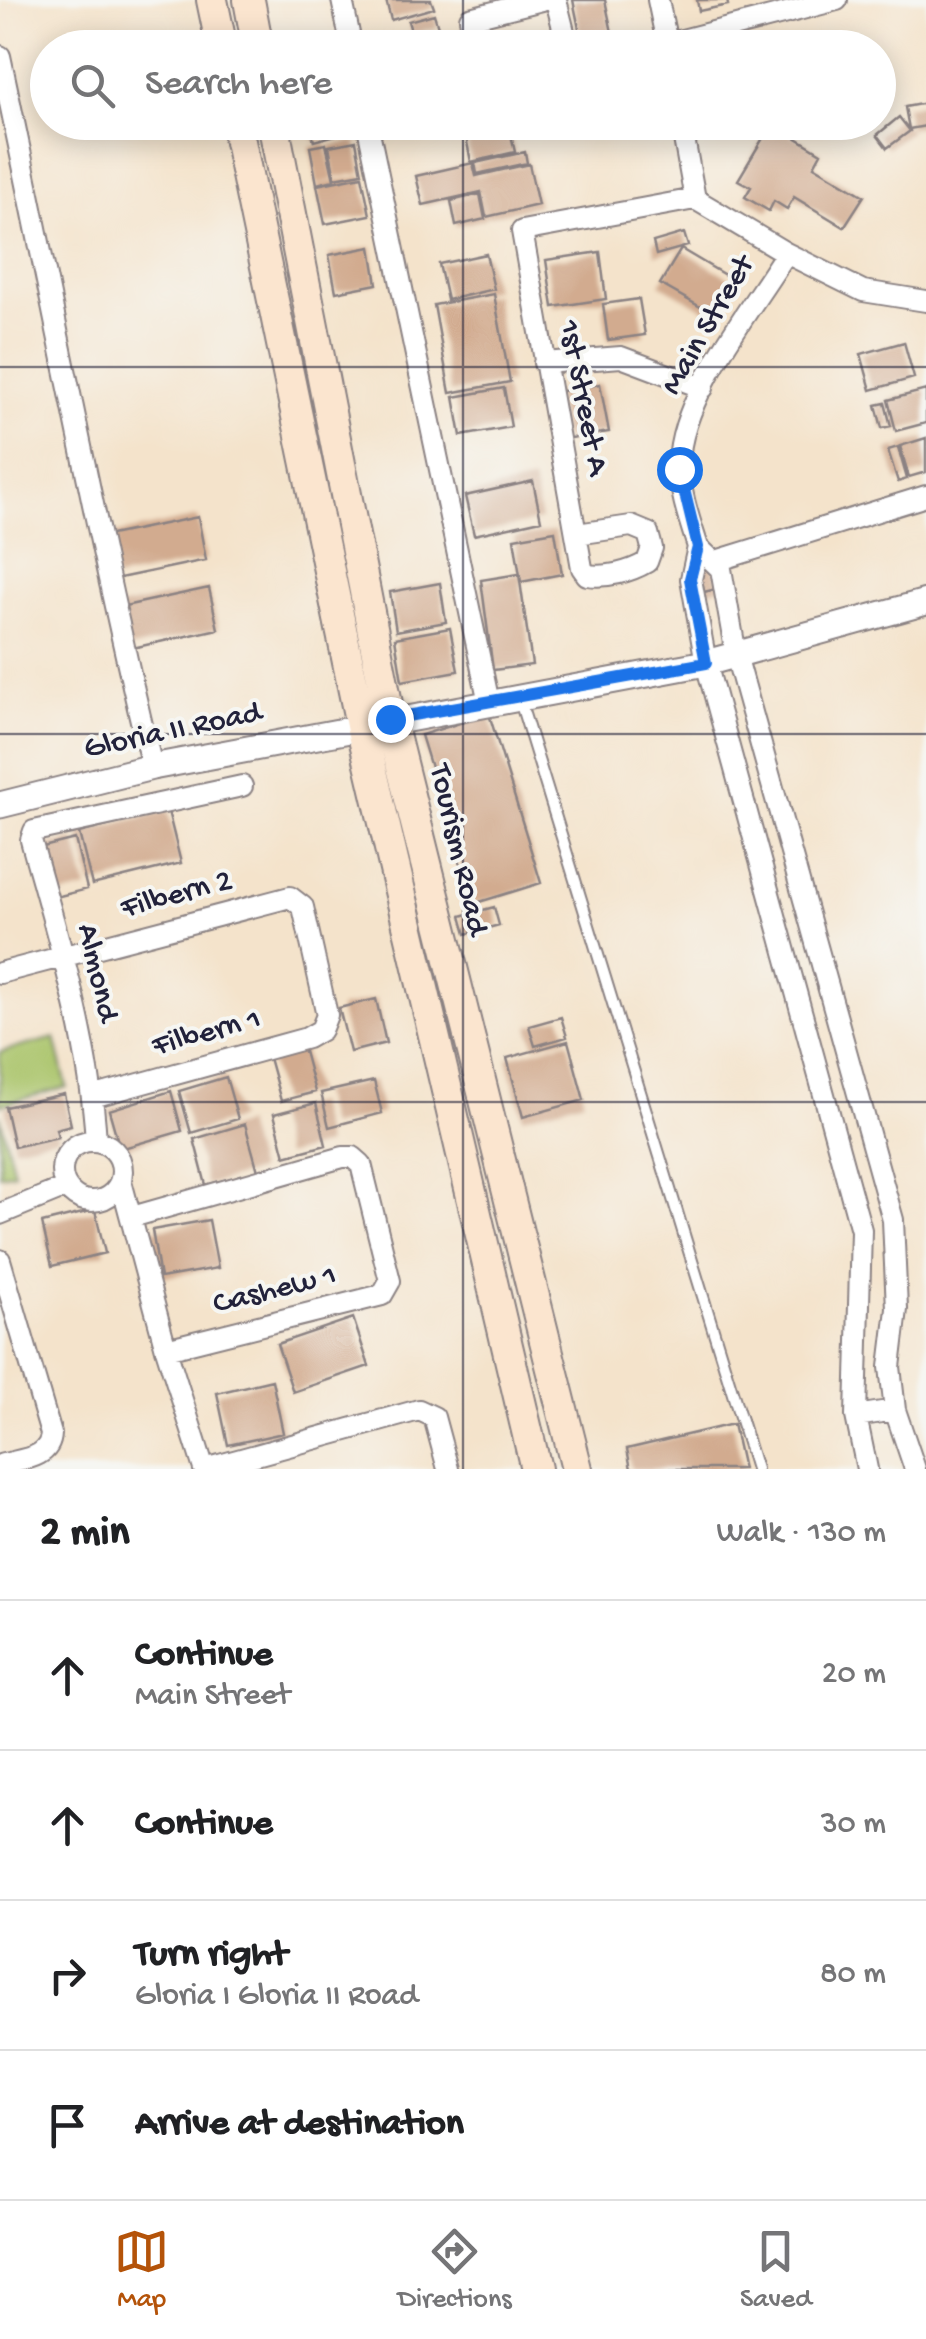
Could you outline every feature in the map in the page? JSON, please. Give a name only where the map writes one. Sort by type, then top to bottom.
[{"type":"main road","points":[[212,0],[218,30]]},
{"type":"main road","points":[[249,0],[255,30]]},
{"type":"main road","name":"Tourism Road","points":[[240,140],[375,722],[536,1469]]},
{"type":"main road","name":"Tourism Road","points":[[277,140],[375,722],[577,1469]]},
{"type":"street","points":[[342,0],[348,30]]},
{"type":"street","points":[[472,30],[470,18],[542,0]]},
{"type":"street","points":[[556,0],[564,30]]},
{"type":"street","points":[[658,0],[661,30]]},
{"type":"street","points":[[725,30],[837,0]]},
{"type":"street","points":[[0,56],[46,266],[95,527],[152,767]]},
{"type":"street","points":[[371,140],[489,703]]},
{"type":"street","points":[[685,140],[695,199],[786,254],[863,291],[926,301]]},
{"type":"street","name":"1st Street A","points":[[577,534],[631,526],[648,532],[652,548],[647,562],[595,576],[582,568],[522,232],[695,199]]},
{"type":"street","name":"Main Street","points":[[786,254],[703,388],[682,435],[679,469],[698,547],[690,572],[706,663],[861,1230],[856,1416],[867,1469]]},
{"type":"street","points":[[544,362],[622,357],[703,388]]},
{"type":"street","points":[[716,561],[926,496]]},
{"type":"street","points":[[698,547],[716,561],[736,655],[893,1220],[896,1309],[890,1367],[895,1410],[915,1469]]},
{"type":"street","points":[[696,612],[727,602]]},
{"type":"street","name":"Gloria II Road","points":[[0,805],[152,767],[375,722],[706,663],[926,602]]},
{"type":"street","name":"Almond","points":[[96,1141],[92,1097],[63,956],[31,840],[44,826],[242,786]]},
{"type":"street","name":"Filbern 2","points":[[63,956],[290,897],[303,907],[327,1015]]},
{"type":"street","points":[[0,973],[63,956]]},
{"type":"street","name":"Filbern 1","points":[[92,1097],[307,1038],[320,1030],[327,1015]]},
{"type":"street","points":[[121,1182],[100,1201],[81,1200],[66,1187],[64,1159],[77,1145],[96,1141],[118,1155],[121,1182],[166,1349],[205,1469],[420,1410],[434,1417],[448,1469]]},
{"type":"street","name":"Cashew 1","points":[[132,1217],[343,1157],[361,1164],[390,1281],[382,1295],[166,1349]]},
{"type":"street","points":[[0,1214],[66,1187]]},
{"type":"street","points":[[0,1260],[52,1434],[51,1445],[42,1454],[0,1464]]},
{"type":"street","points":[[856,1416],[895,1410]]},
{"type":"lane","points":[[519,697],[702,1308],[727,1369],[756,1469]]},
{"type":"green space","points":[[55,1038],[67,1087],[0,1105],[0,1052]]},
{"type":"green space","points":[[0,1115],[14,1172],[0,1175]]},
{"type":"building","points":[[386,0],[431,0],[434,8],[391,20]]},
{"type":"building","points":[[573,0],[605,0],[611,30],[579,30]]},
{"type":"building","points":[[697,0],[727,0],[728,5],[699,11]]},
{"type":"building","points":[[434,14],[438,27],[411,30],[408,21]]},
{"type":"building","points":[[926,103],[926,126],[909,129],[905,107]]},
{"type":"building","points":[[899,117],[910,131],[887,148],[881,140],[896,140]]},
{"type":"building","points":[[467,140],[512,140],[515,152],[471,162]]},
{"type":"building","points":[[762,140],[800,140],[821,153],[814,166],[864,196],[844,227],[794,197],[787,209],[774,201],[769,211],[745,197],[751,187],[738,180]]},
{"type":"building","points":[[356,141],[362,173],[335,178],[329,146]]},
{"type":"building","points":[[326,144],[334,180],[317,184],[310,147]]},
{"type":"building","points":[[525,152],[527,163],[477,174],[475,163]]},
{"type":"building","points":[[473,163],[476,176],[529,164],[538,205],[486,217],[481,192],[423,205],[416,176]]},
{"type":"building","points":[[362,176],[370,215],[325,224],[317,185]]},
{"type":"building","points":[[480,194],[485,219],[456,226],[451,201]]},
{"type":"building","points":[[684,233],[688,246],[656,255],[653,242]]},
{"type":"building","points":[[371,247],[377,284],[336,292],[329,255]]},
{"type":"building","points":[[681,249],[733,280],[713,314],[660,284]]},
{"type":"building","points":[[600,252],[606,299],[553,307],[546,260]]},
{"type":"building","points":[[486,254],[494,289],[447,300],[439,264]]},
{"type":"building","points":[[494,294],[510,382],[450,393],[434,305]]},
{"type":"building","points":[[639,299],[645,335],[608,340],[603,304]]},
{"type":"building","points":[[904,342],[914,378],[871,390],[861,354]]},
{"type":"building","points":[[600,384],[609,432],[564,439],[556,392]]},
{"type":"building","points":[[504,388],[511,427],[461,436],[454,397]]},
{"type":"building","points":[[926,390],[926,423],[896,431],[888,400]]},
{"type":"building","points":[[885,403],[891,426],[882,428],[876,405]]},
{"type":"building","points":[[926,438],[926,472],[909,477],[900,446]]},
{"type":"building","points":[[898,447],[907,479],[898,482],[888,450]]},
{"type":"building","points":[[533,481],[541,520],[474,535],[465,496]]},
{"type":"building","points":[[198,517],[206,560],[115,579],[106,536]]},
{"type":"building","points":[[555,531],[562,574],[521,582],[514,538]]},
{"type":"building","points":[[713,564],[720,588],[704,592],[697,569]]},
{"type":"building","points":[[519,574],[532,665],[493,670],[481,580]]},
{"type":"building","points":[[440,583],[446,622],[396,631],[390,592]]},
{"type":"building","points":[[209,588],[218,629],[128,649],[120,607]]},
{"type":"building","points":[[450,628],[458,671],[402,681],[395,638]]},
{"type":"building","points":[[489,714],[541,883],[473,904],[421,735]]},
{"type":"building","points":[[168,811],[181,863],[92,885],[79,833]]},
{"type":"building","points":[[75,839],[87,889],[52,898],[39,848]]},
{"type":"building","points":[[494,907],[499,925],[466,934],[461,916]]},
{"type":"building","points":[[376,999],[386,1043],[350,1052],[339,1008]]},
{"type":"building","points":[[561,1017],[567,1037],[535,1046],[529,1026]]},
{"type":"building","points":[[568,1041],[584,1100],[523,1117],[507,1058]]},
{"type":"building","points":[[302,1044],[315,1092],[281,1101],[268,1054]]},
{"type":"building","points":[[226,1077],[238,1119],[191,1133],[179,1091]]},
{"type":"building","points":[[374,1081],[382,1113],[329,1127],[321,1093]]},
{"type":"building","points":[[171,1091],[182,1131],[120,1149],[109,1110]]},
{"type":"building","points":[[64,1094],[71,1125],[56,1129],[58,1137],[14,1147],[5,1107]]},
{"type":"building","points":[[316,1103],[326,1145],[285,1156],[274,1114]]},
{"type":"building","points":[[245,1124],[258,1171],[206,1185],[194,1139]]},
{"type":"building","points":[[95,1210],[105,1253],[52,1266],[42,1223]]},
{"type":"building","points":[[209,1220],[218,1268],[160,1278],[152,1230]]},
{"type":"building","points":[[353,1318],[369,1366],[293,1392],[277,1344]]},
{"type":"building","points":[[272,1380],[283,1433],[228,1445],[217,1393]]},
{"type":"building","points":[[733,1424],[743,1469],[631,1469],[627,1449]]},
{"type":"route","points":[[390,719],[706,663],[690,579],[698,547],[679,469]]}]
